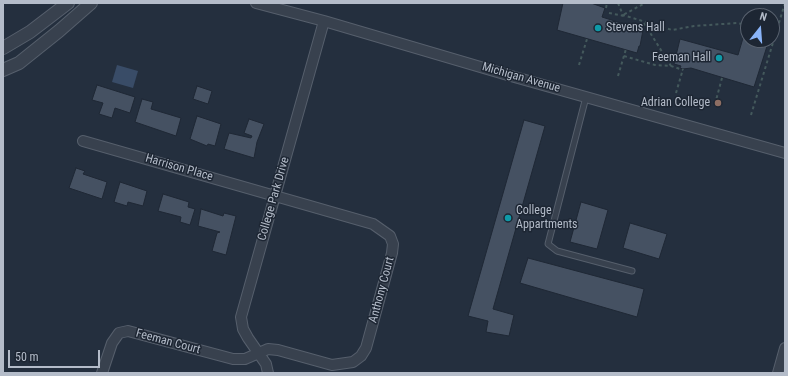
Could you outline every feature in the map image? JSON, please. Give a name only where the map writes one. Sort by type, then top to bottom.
[{"type":"street","points":[[3,48],[30,32],[68,3]]},
{"type":"street","points":[[3,70],[19,62],[59,31],[91,3]]},
{"type":"street","name":"Michigan Avenue","points":[[256,3],[324,21],[785,153]]},
{"type":"street","name":"College Park Drive","points":[[268,373],[266,364],[248,338],[241,317],[324,21]]},
{"type":"street","name":"Harrison Place","points":[[83,141],[275,196]]},
{"type":"street","name":"Anthony Court","points":[[259,353],[268,349],[278,350],[332,365],[353,362],[362,356],[366,348],[392,253],[390,236],[373,224],[275,196]]},
{"type":"street","name":"Feeman Court","points":[[102,373],[112,343],[119,333],[128,331],[233,359],[245,359],[259,353]]},
{"type":"street","points":[[778,373],[785,348]]},
{"type":"lane","points":[[586,96],[548,244],[557,251],[632,271]]},
{"type":"path","points":[[606,8],[607,3]]},
{"type":"path","points":[[618,3],[623,15]]},
{"type":"path","points":[[623,15],[645,3]]},
{"type":"path","points":[[780,20],[785,3]]},
{"type":"path","points":[[609,13],[624,16],[623,15],[644,23],[672,30],[701,25],[740,24]]},
{"type":"path","points":[[644,23],[671,66]]},
{"type":"path","points":[[579,65],[587,39]]},
{"type":"path","points":[[751,115],[772,48]]},
{"type":"path","points":[[618,76],[626,49]]},
{"type":"path","points":[[624,56],[656,66],[671,66],[683,70],[676,93]]},
{"type":"path","points":[[715,104],[722,78]]},
{"type":"water","points":[[117,65],[138,71],[133,88],[112,82]]},
{"type":"building","name":"Stevens Hall","points":[[563,3],[591,3],[605,8],[602,17],[643,30],[637,53],[557,30]]},
{"type":"building","name":"Feeman Hall","points":[[680,39],[738,55],[740,48],[766,48],[754,87],[691,68],[683,69],[680,68],[681,66],[674,64]]},
{"type":"building","points":[[97,85],[135,97],[130,113],[115,108],[112,118],[99,114],[103,103],[92,100]]},
{"type":"building","points":[[197,86],[212,91],[208,104],[193,99]]},
{"type":"building","points":[[142,99],[153,102],[151,109],[181,118],[176,136],[135,122]]},
{"type":"building","points":[[197,116],[221,124],[215,146],[208,144],[207,146],[190,139]]},
{"type":"building","points":[[249,119],[264,124],[257,142],[254,158],[224,149],[229,133],[251,138],[252,136],[244,133]]},
{"type":"building","name":"College Appartments","points":[[524,120],[545,126],[493,309],[514,315],[509,336],[486,332],[488,321],[468,316]]},
{"type":"building","points":[[76,168],[85,171],[83,174],[107,182],[102,199],[69,188]]},
{"type":"building","points":[[120,182],[147,191],[143,206],[128,202],[127,206],[114,202]]},
{"type":"building","points":[[163,194],[189,202],[188,207],[195,209],[190,225],[180,222],[181,217],[158,211]]},
{"type":"building","name":"College Appartments","points":[[581,202],[608,210],[597,249],[570,242]]},
{"type":"building","points":[[201,209],[223,216],[224,213],[236,216],[226,255],[212,251],[217,233],[220,232],[198,226]]},
{"type":"building","points":[[630,223],[667,234],[659,259],[623,248]]},
{"type":"building","name":"College Appartments","points":[[528,258],[644,289],[637,317],[520,283]]},
{"type":"place","name":"Stevens Hall","points":[[598,28]]},
{"type":"place","name":"Feeman Hall","points":[[719,58]]},
{"type":"place","name":"Adrian College","points":[[718,103]]},
{"type":"place","name":"College Appartments","points":[[508,218]]}]
